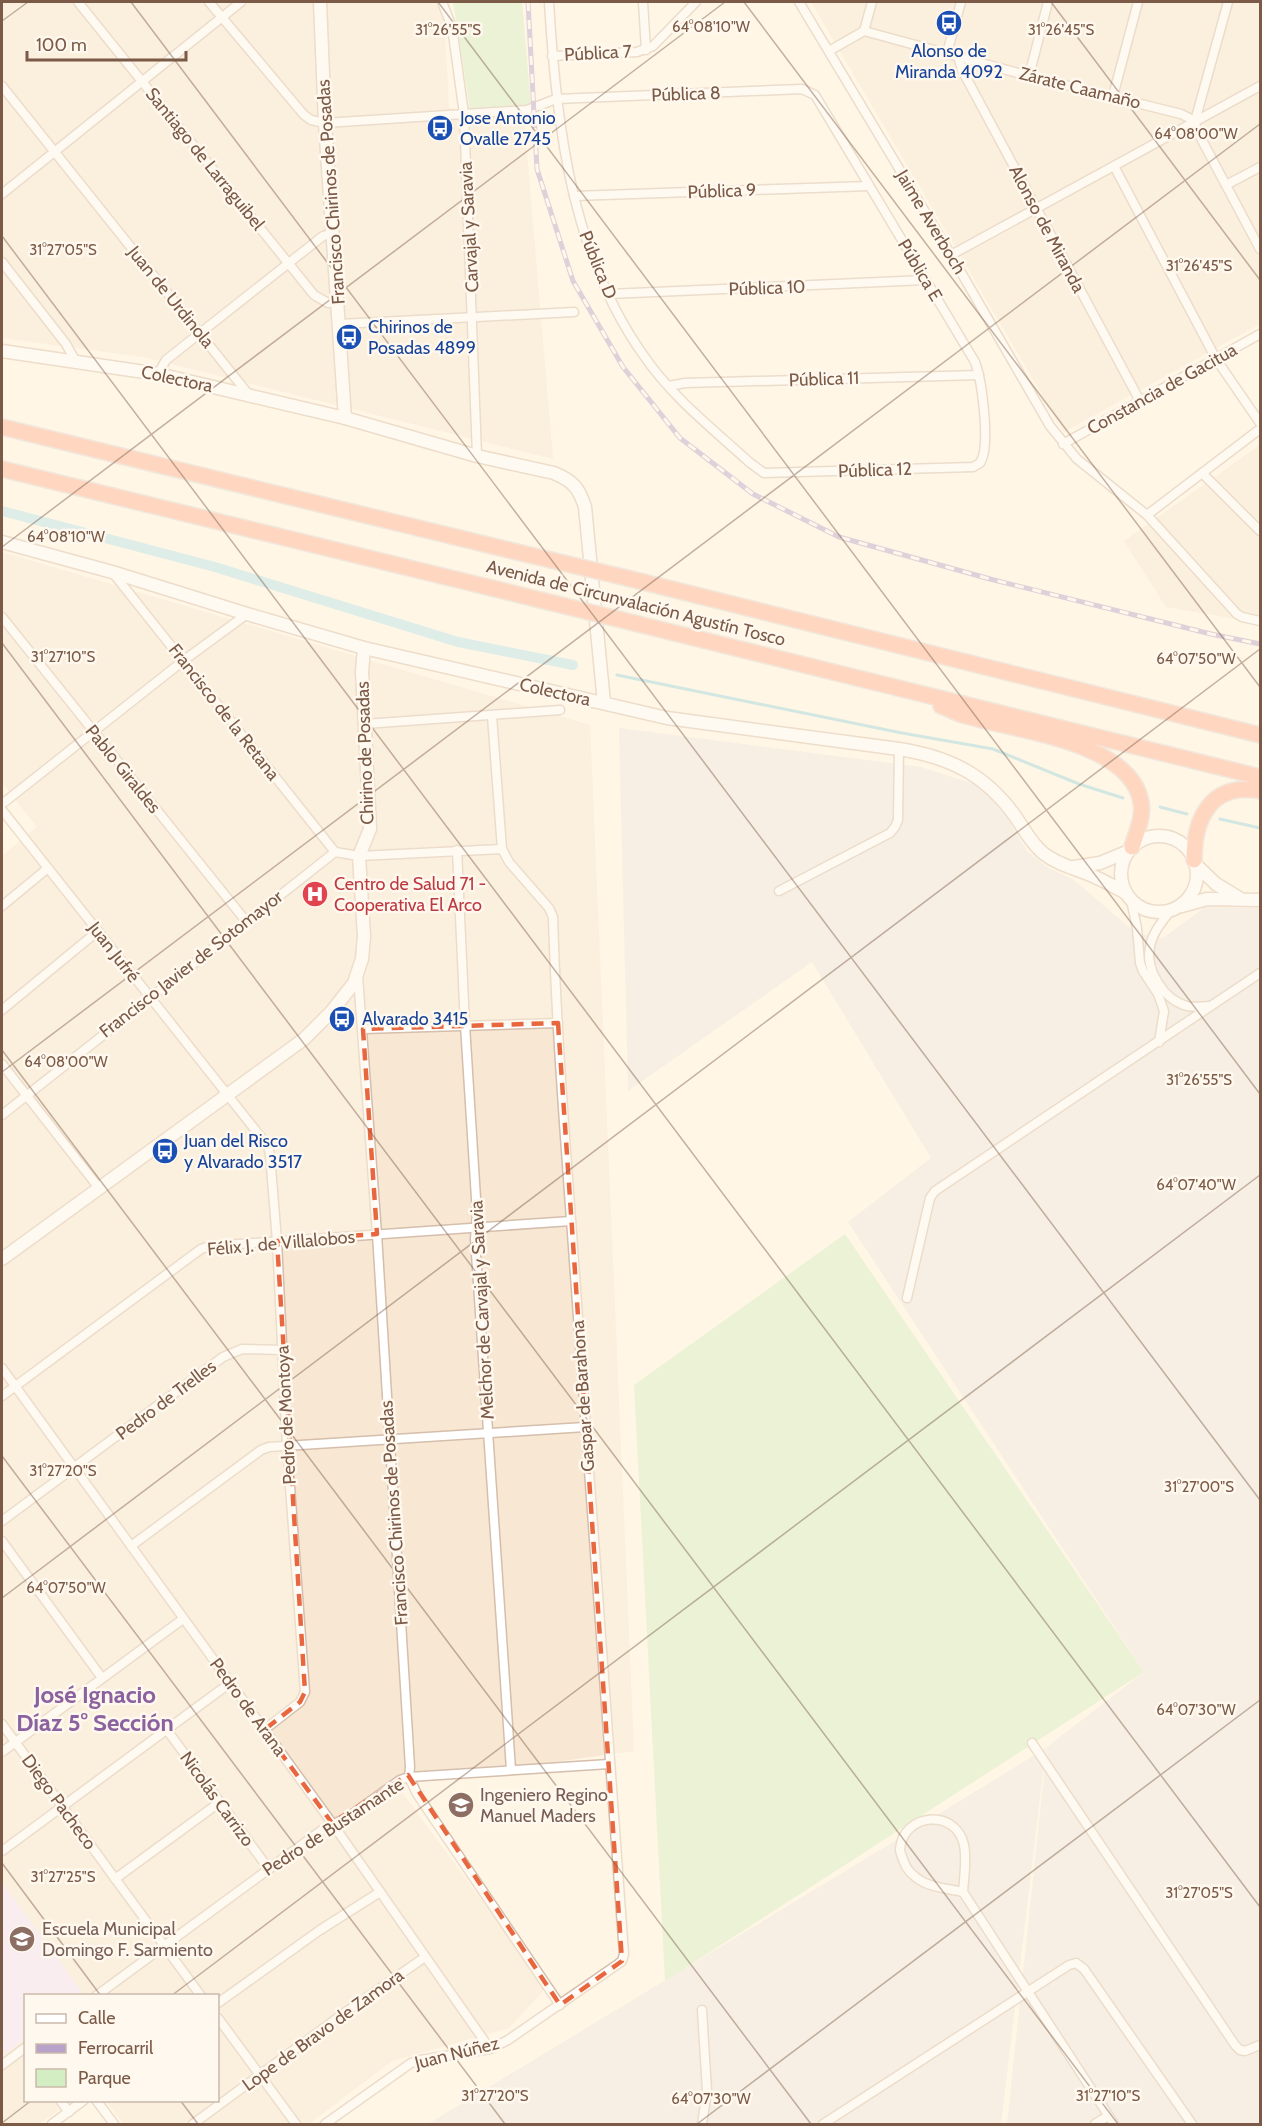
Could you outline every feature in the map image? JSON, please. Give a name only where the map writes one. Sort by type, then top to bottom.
[{"type":"highway","name":"Avenida de Circunvalación Agustín Tosco","points":[[2,427],[627,578],[1260,735]]},
{"type":"highway","name":"Avenida de Circunvalación Agustín Tosco","points":[[2,469],[1260,777]]},
{"type":"highway","points":[[900,688],[965,716],[1083,747],[1119,766],[1131,779],[1142,805],[1140,822],[1130,849]]},
{"type":"highway","points":[[1194,862],[1197,825],[1206,808],[1213,801],[1232,791],[1248,789],[1260,791]]},
{"type":"main road","name":"Francisco Chirinos de Posadas","points":[[320,2],[325,123],[345,418]]},
{"type":"main road","name":"Colectora","points":[[2,351],[158,374],[345,418],[477,456],[554,473],[565,478],[580,492],[585,507],[604,703],[364,648],[247,615],[112,572],[2,542]]},
{"type":"main road","name":"Chirino de Posadas","points":[[359,856],[370,829],[362,672],[364,648]]},
{"type":"main road","points":[[604,703],[667,718],[899,749],[933,756],[971,772],[998,796],[1040,851],[1050,858],[1097,878],[1149,911],[1174,909],[1207,900],[1260,900]]},
{"type":"main road","points":[[1070,867],[1100,863],[1149,837],[1167,837],[1183,845],[1194,862],[1216,884],[1243,900]]},
{"type":"main road","points":[[1128,897],[1120,877],[1123,859],[1130,849]]},
{"type":"main road","points":[[2,1258],[304,1039],[338,1004],[358,976],[364,936],[359,856]]},
{"type":"main road","points":[[1174,909],[1186,901],[1195,886],[1197,872],[1194,862]]},
{"type":"street","name":"Santiago de Larraguibel","points":[[78,2],[319,300],[338,303]]},
{"type":"street","points":[[209,2],[304,115],[311,120],[325,123]]},
{"type":"street","points":[[2,194],[241,2]]},
{"type":"street","name":"Carvajal y Saravia","points":[[442,2],[452,27],[464,114],[477,456]]},
{"type":"street","name":"Pública D","points":[[549,2],[556,99],[574,196],[582,226],[609,294],[645,359],[718,434],[764,473]]},
{"type":"street","points":[[643,2],[646,50]]},
{"type":"street","name":"Pública 7","points":[[552,56],[646,50],[653,46],[696,2]]},
{"type":"street","name":"Jaime Averboch","points":[[799,2],[951,255],[1050,426],[1063,444],[1077,459],[1147,515],[1237,614],[1260,621]]},
{"type":"street","points":[[829,51],[864,31],[872,2]]},
{"type":"street","points":[[947,53],[961,2]]},
{"type":"street","points":[[1029,76],[1048,2]]},
{"type":"street","points":[[1113,96],[1138,2]]},
{"type":"street","points":[[1228,2],[1195,121],[1196,129],[1260,249]]},
{"type":"street","name":"Zárate Caamaño","points":[[864,31],[1029,76],[1182,114],[1195,121]]},
{"type":"street","name":"Alonso de Miranda","points":[[958,56],[962,70],[1140,401]]},
{"type":"street","name":"Juan de Urdinola","points":[[2,86],[250,396]]},
{"type":"street","points":[[951,255],[1260,86]]},
{"type":"street","name":"Pública 8","points":[[325,123],[527,110],[556,99],[802,89],[815,95]]},
{"type":"street","name":"Pública E","points":[[815,95],[966,346],[979,375],[983,406],[984,458]]},
{"type":"street","points":[[1113,166],[1216,359],[1260,423]]},
{"type":"street","points":[[1226,185],[1260,167]]},
{"type":"street","name":"Pública 9","points":[[574,196],[869,186]]},
{"type":"street","points":[[158,374],[166,360],[323,236],[334,233]]},
{"type":"street","points":[[2,264],[66,344],[76,362]]},
{"type":"street","name":"Pública 10","points":[[609,294],[926,280]]},
{"type":"street","points":[[340,324],[574,312]]},
{"type":"street","name":"Constancia de Gacitua","points":[[1063,444],[1260,334]]},
{"type":"street","name":"Pública 11","points":[[669,386],[685,383],[979,375]]},
{"type":"street","points":[[1147,515],[1260,429]]},
{"type":"street","name":"Pública 12","points":[[764,473],[973,466],[984,458]]},
{"type":"street","points":[[1202,473],[1260,531]]},
{"type":"street","name":"Francisco de la Retana","points":[[112,572],[335,852]]},
{"type":"street","points":[[2,804],[183,661],[247,615]]},
{"type":"street","name":"Pablo Giraldes","points":[[2,617],[245,921]]},
{"type":"street","points":[[364,724],[560,710]]},
{"type":"street","points":[[335,852],[359,856],[502,849],[492,716]]},
{"type":"street","points":[[779,891],[890,833],[898,820],[899,749]]},
{"type":"street","name":"Juan Jufré","points":[[2,810],[227,1094]]},
{"type":"street","name":"Gaspar de Barahona","points":[[502,849],[509,862],[549,908],[553,917],[585,1427],[624,1954],[622,1961]]},
{"type":"street","name":"Melchor de Carvajal y Saravia","points":[[457,850],[476,1227],[511,1770]]},
{"type":"street","name":"Francisco Javier de Sotomayor","points":[[2,1115],[149,996],[335,852]]},
{"type":"street","points":[[2,906],[48,868]]},
{"type":"street","points":[[1128,897],[1137,928],[1140,963],[1158,994],[1164,1011],[1159,1041]]},
{"type":"street","points":[[1174,909],[1156,931],[1149,950],[1154,975],[1165,992],[1179,1002],[1187,1006],[1211,1006]]},
{"type":"street","points":[[2,1010],[98,931]]},
{"type":"street","points":[[907,1298],[930,1198],[935,1191],[1260,974]]},
{"type":"street","name":"Francisco Chirinos de Posadas","points":[[358,976],[377,1234],[409,1777],[417,1794],[560,2005]]},
{"type":"street","points":[[363,1029],[558,1023]]},
{"type":"street","points":[[2,1064],[99,1188]]},
{"type":"street","name":"Pedro de Montoya","points":[[227,1094],[268,1146],[270,1155],[277,1241],[287,1444],[305,1692],[300,1702],[264,1730]]},
{"type":"street","name":"Félix J. de Villalobos","points":[[2,1396],[194,1252],[210,1246],[571,1221]]},
{"type":"street","name":"Pedro de Trelles","points":[[2,1521],[223,1357],[242,1349],[282,1350]]},
{"type":"street","name":"Pedro de Arana","points":[[2,1368],[332,1824],[490,2049]]},
{"type":"street","points":[[131,1546],[261,1450],[287,1444],[585,1427]]},
{"type":"street","points":[[2,1541],[102,1678]]},
{"type":"street","points":[[2,1752],[183,1619]]},
{"type":"street","points":[[2,1851],[230,1683]]},
{"type":"street","name":"Diego Pacheco","points":[[2,1724],[200,1994]]},
{"type":"street","name":"Nicolás Carrizo","points":[[166,1730],[268,1868]]},
{"type":"street","points":[[1032,1743],[1235,2044],[1240,2050],[1245,2051],[1260,2044]]},
{"type":"street","name":"Pedro de Bustamante","points":[[97,1994],[268,1868],[332,1824],[348,1817],[400,1780],[409,1777],[609,1764]]},
{"type":"street","points":[[116,1879],[220,1802]]},
{"type":"street","points":[[963,1892],[924,1883],[907,1870],[900,1851],[904,1837],[913,1826],[925,1820],[937,1819],[951,1825],[959,1834],[965,1846],[963,1892],[1114,2124]]},
{"type":"street","points":[[219,2002],[320,1930],[380,1892]]},
{"type":"street","name":"Lope de Bravo de Zamora","points":[[193,2124],[343,2014],[425,1958]]},
{"type":"street","name":"Juan Núñez","points":[[325,2124],[411,2063],[490,2049],[508,2040],[622,1961]]},
{"type":"street","points":[[823,2124],[1027,1991],[1076,1963],[1084,1969],[1192,2124]]},
{"type":"street","points":[[702,2010],[707,2091],[702,2124]]},
{"type":"street","points":[[219,2019],[296,2124]]},
{"type":"street","points":[[2,2062],[24,2051]]},
{"type":"street","points":[[62,2102],[69,2112]]},
{"type":"street","points":[[52,2124],[82,2102]]},
{"type":"street","points":[[98,2102],[114,2124]]},
{"type":"street","points":[[1095,2124],[1108,2116]]},
{"type":"highlighted area","points":[[558,1023],[622,1961],[560,2005],[408,1775],[332,1823],[264,1730],[300,1702],[305,1692],[277,1241],[377,1234],[363,1029]]},
{"type":"shaded area","points":[[2,2],[435,2],[444,15],[449,108],[524,118],[553,459],[143,357],[2,338]]},
{"type":"shaded area","points":[[811,2],[1260,2],[1260,324],[1064,432]]},
{"type":"shaded area","points":[[1260,445],[1260,623],[1166,607],[1124,541]]},
{"type":"shaded area","points":[[2,552],[590,725],[634,1751],[396,1784],[546,1988],[509,2028],[392,2061],[309,2124],[124,2124],[106,2102],[219,2102],[219,1994],[24,1994],[24,2102],[71,2102],[39,2124],[2,2124],[2,856],[37,827],[2,783]]},
{"type":"shaded area","points":[[619,728],[921,767],[977,785],[1000,806],[1027,851],[1049,868],[1074,880],[1136,933],[1163,938],[1205,907],[1260,908],[1260,2124],[1007,2124],[1047,1747],[1144,1672],[848,1222],[931,1158],[812,962],[628,1091]]},
{"type":"shaded area","points":[[1046,1748],[1001,2124],[428,2124],[867,1858]]},
{"type":"shaded area","name":"Escuela Municipal Domingo F. Sarmiento","points":[[2,1882],[83,1994],[24,1994],[24,2040],[6,2053],[2,2047]]},
{"type":"green space","points":[[453,2],[522,2],[531,106],[470,109]]},
{"type":"green space","points":[[845,1234],[1144,1672],[665,1981],[634,1385]]},
{"type":"waterway","points":[[2,511],[215,567],[458,642],[573,665]]},
{"type":"waterway","points":[[617,675],[902,733],[993,749],[1079,784],[1123,798]]},
{"type":"waterway","points":[[1160,807],[1187,814]]},
{"type":"waterway","points":[[1220,819],[1260,828]]},
{"type":"railway","points":[[528,2],[537,169],[573,281],[623,367],[680,438],[753,494],[839,537],[990,579],[1260,644]]},
{"type":"place","name":"Alonso de Miranda 4092","points":[[949,23]]},
{"type":"place","name":"Jose Antonio Ovalle 2745","points":[[440,128]]},
{"type":"place","name":"Chirinos de Posadas 4899","points":[[349,337]]},
{"type":"place","name":"Centro de Salud 71 - Cooperativa El Arco","points":[[315,894]]},
{"type":"place","name":"Alvarado 3415","points":[[342,1019]]},
{"type":"place","name":"Juan del Risco y Alvarado 3517","points":[[165,1151]]},
{"type":"place","name":"Ingeniero Regino Manuel Maders","points":[[461,1805]]},
{"type":"place","name":"Escuela Municipal Domingo F. Sarmiento","points":[[22,1939]]},
{"type":"district","name":"José Ignacio Díaz 5° Sección","points":[[95,1709]]}]
